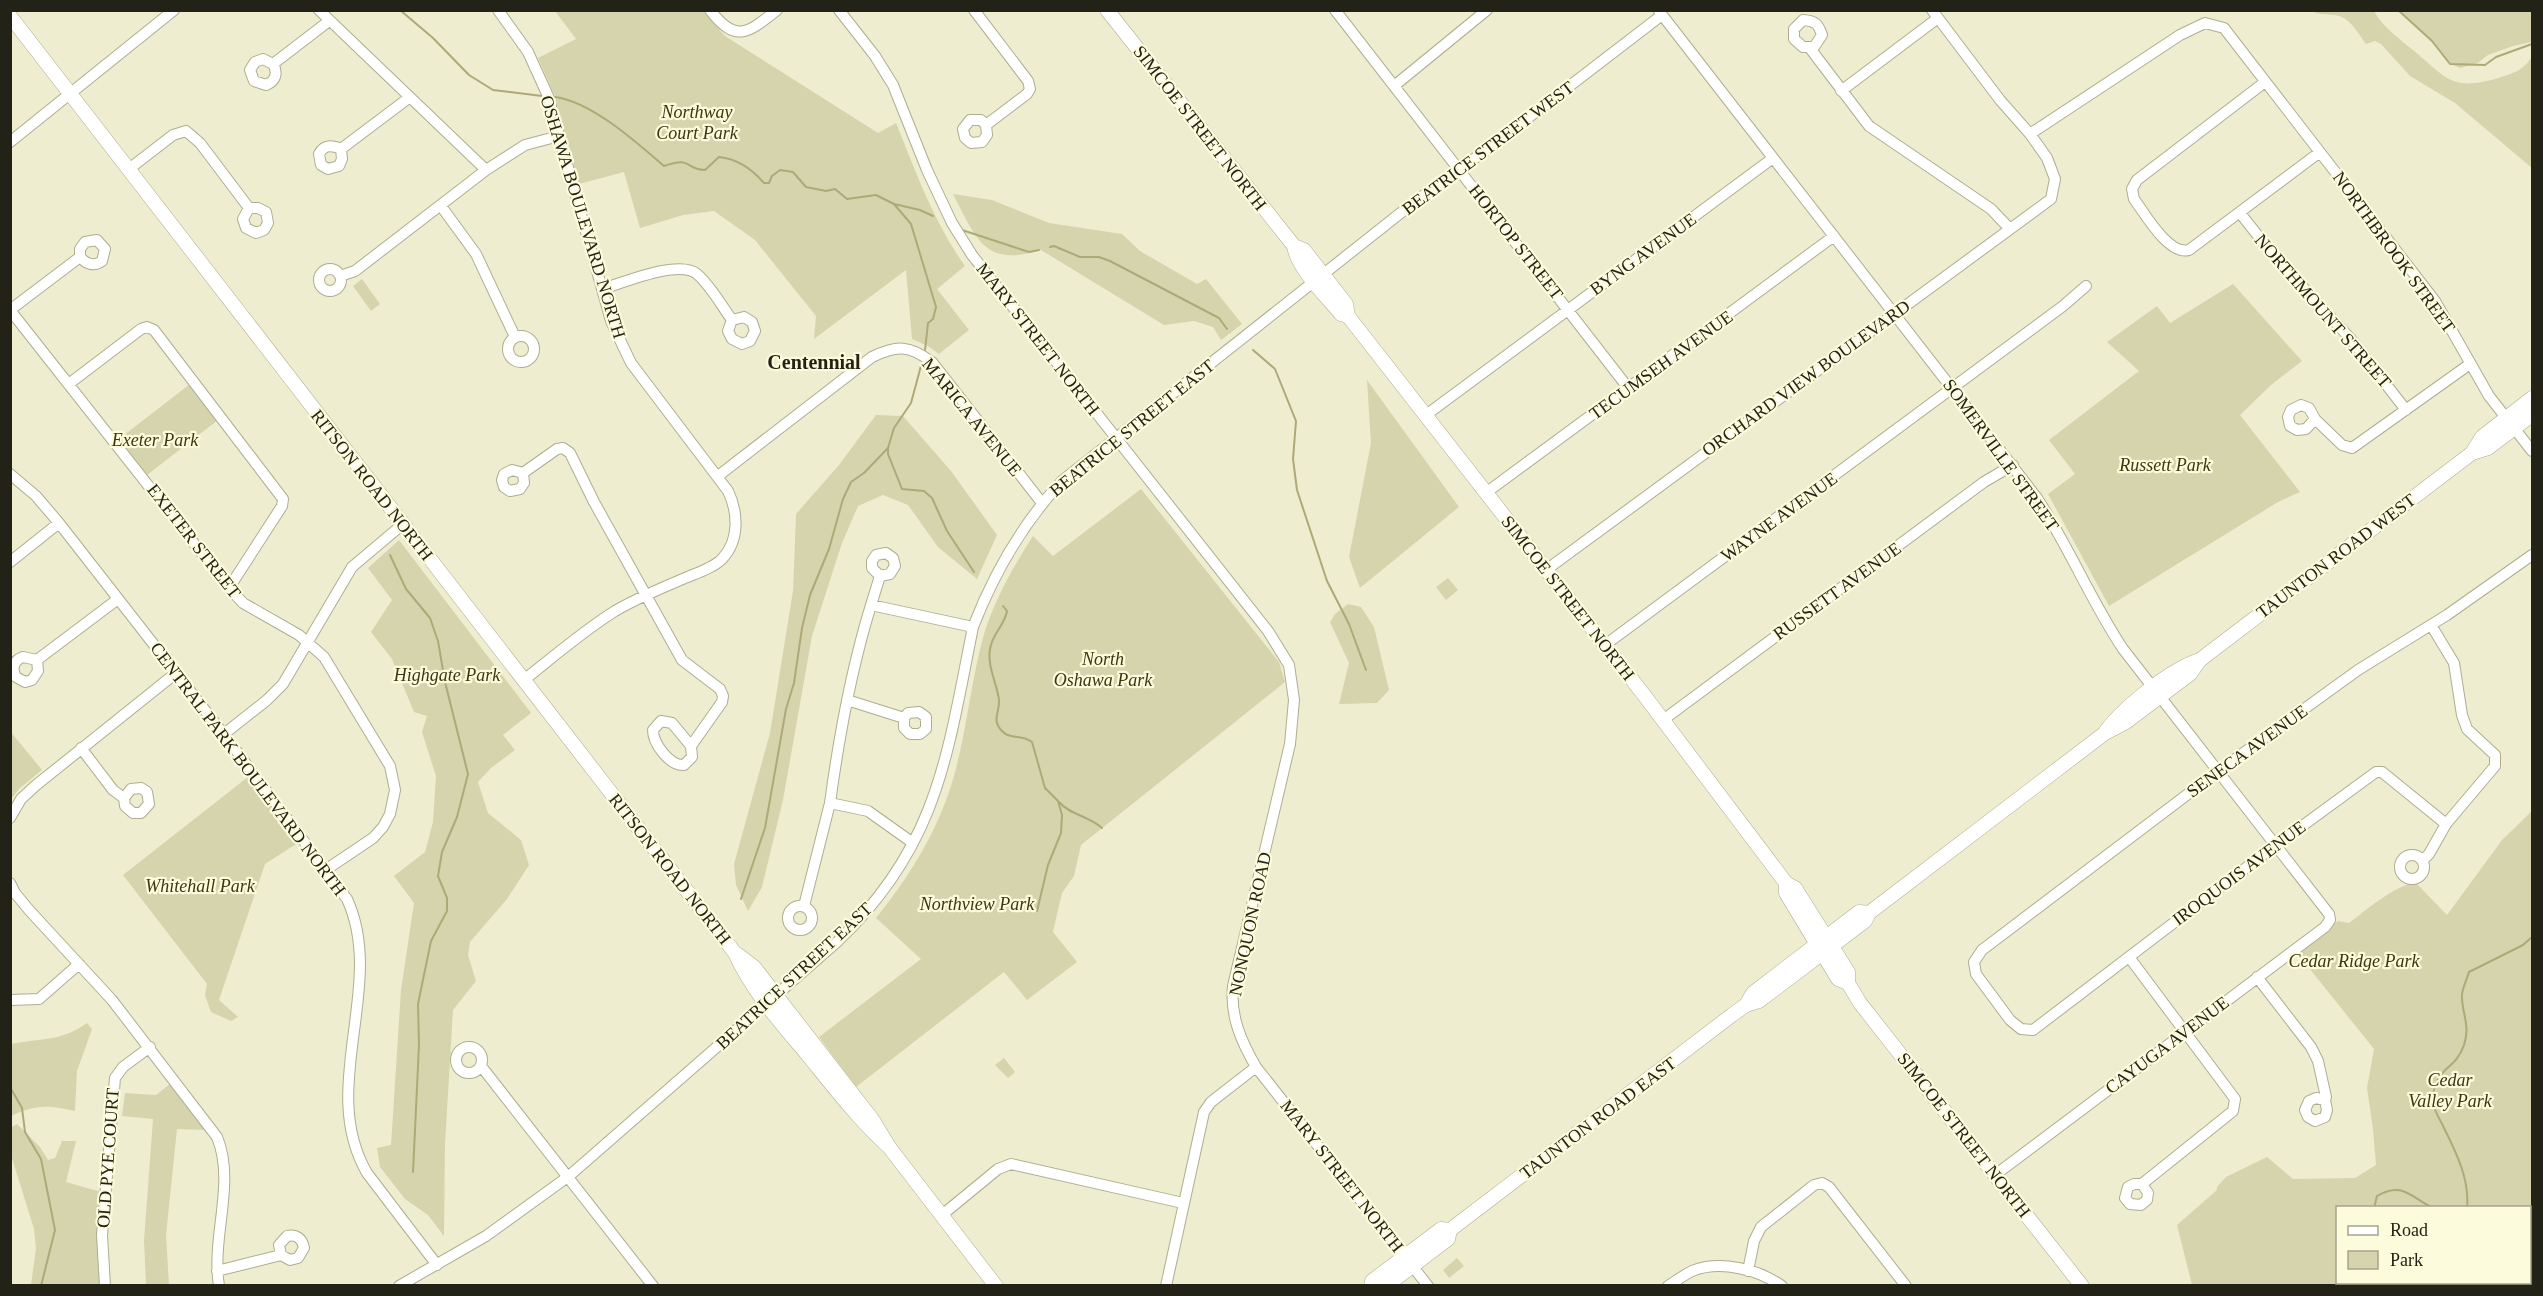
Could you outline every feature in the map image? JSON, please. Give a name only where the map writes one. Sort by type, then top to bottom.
[{"type":"main road","name":"SIMCOE STREET NORTH","points":[[1107,10],[1294,246],[1304,250],[1320,279],[1346,304],[1348,316],[1487,492],[1786,883],[1786,893],[1848,972],[1848,983],[1872,1019],[2082,1286]]},
{"type":"main road","name":"RITSON ROAD NORTH","points":[[10,16],[735,953],[745,975],[771,999],[864,1125],[889,1147],[996,1286]]},
{"type":"main road","name":"TAUNTON ROAD WEST","points":[[1825,945],[1865,921],[1869,913],[2105,733],[2126,722],[2186,664],[2200,660],[2472,453],[2488,448],[2532,399]]},
{"type":"main road","name":"TAUNTON ROAD WEST","points":[[2510,423],[2532,415]]},
{"type":"main road","name":"TAUNTON ROAD EAST","points":[[1371,1286],[1372,1281],[1448,1239],[1450,1230],[1746,1005],[1759,1001],[1825,945]]},
{"type":"main road","name":"TAUNTON ROAD EAST","points":[[1386,1286],[1409,1260]]},
{"type":"street","points":[[10,142],[174,10]]},
{"type":"street","points":[[319,10],[486,170]]},
{"type":"street","name":"OSHAWA BOULEVARD NORTH","points":[[498,10],[528,52],[548,96],[611,321],[631,363],[718,476],[734,503],[736,521],[734,537],[722,559],[615,611],[524,680]]},
{"type":"street","points":[[710,10],[726,28],[736,32],[746,32],[755,28],[777,10]]},
{"type":"street","name":"MARY STREET NORTH","points":[[839,10],[875,56],[893,85],[927,170],[952,223],[972,255],[1277,643]]},
{"type":"street","points":[[974,10],[1028,81],[1030,89],[1027,94],[986,125]]},
{"type":"street","name":"HORTOP STREET","points":[[1335,10],[1629,389]]},
{"type":"street","points":[[1394,86],[1486,10]]},
{"type":"street","name":"SOMERVILLE STREET","points":[[1661,13],[2013,465],[2052,522],[2108,627],[2156,693],[2327,911]]},
{"type":"street","name":"BEATRICE STREET WEST","points":[[1320,279],[1417,200],[1661,13]]},
{"type":"street","points":[[1841,91],[1935,14],[2000,100],[2030,134]]},
{"type":"street","points":[[273,64],[329,21]]},
{"type":"street","name":"NORTHBROOK STREET","points":[[2030,134],[2180,35],[2205,23],[2224,28],[2434,301],[2489,396],[2532,451]]},
{"type":"street","points":[[1809,47],[1869,126],[1991,208],[2009,228]]},
{"type":"street","points":[[2265,82],[2138,180],[2132,189],[2134,199],[2170,246],[2183,252],[2189,250],[2320,152]]},
{"type":"street","points":[[341,149],[410,98]]},
{"type":"street","points":[[129,169],[173,135],[186,131],[200,142],[249,208]]},
{"type":"street","name":"ORCHARD VIEW BOULEVARD","points":[[1546,570],[2050,199],[2055,179],[2047,158],[2030,134]]},
{"type":"street","points":[[340,276],[355,271],[486,170],[525,146],[559,136]]},
{"type":"street","name":"BYNG AVENUE","points":[[1426,415],[1773,158]]},
{"type":"street","points":[[441,206],[476,254],[515,337]]},
{"type":"street","name":"NORTHMOUNT STREET","points":[[2240,213],[2274,256],[2354,343],[2406,410]]},
{"type":"street","name":"TECUMSEH AVENUE","points":[[1487,492],[1834,236]]},
{"type":"street","points":[[10,310],[80,256]]},
{"type":"street","points":[[602,289],[674,269],[688,269],[701,279],[732,320]]},
{"type":"street","name":"BEATRICE STREET EAST","points":[[399,1286],[494,1231],[569,1176],[837,942],[872,906],[901,868],[932,804],[943,769],[973,627],[1002,562],[1042,503],[1062,481],[1320,279]]},
{"type":"street","name":"WAYNE AVENUE","points":[[1605,645],[2063,306],[2086,286]]},
{"type":"street","name":"EXETER STREET","points":[[10,310],[42,352],[70,383],[229,588],[243,603],[307,641],[331,666],[390,766],[395,790],[390,814],[383,827],[373,838],[327,869]]},
{"type":"street","points":[[70,383],[147,327],[154,330],[168,348],[284,499],[282,506],[229,588]]},
{"type":"street","name":"MARICA AVENUE","points":[[718,476],[872,357],[888,350],[906,348],[918,352],[932,362],[1042,503]]},
{"type":"street","points":[[2315,419],[2342,446],[2352,448],[2470,364]]},
{"type":"street","points":[[523,473],[556,449],[563,448],[570,453],[682,660],[716,685],[723,696],[722,702],[692,746]]},
{"type":"street","name":"RUSSETT AVENUE","points":[[1663,720],[1984,482],[2013,465]]},
{"type":"street","name":"CENTRAL PARK BOULEVARD NORTH","points":[[10,474],[36,496],[59,523],[224,734],[327,869],[347,899],[360,940],[361,965],[348,1105],[354,1144],[367,1173],[437,1265]]},
{"type":"street","points":[[10,562],[59,523]]},
{"type":"street","points":[[224,734],[275,692],[289,674],[352,567],[403,524]]},
{"type":"street","name":"SENECA AVENUE","points":[[2033,1030],[2020,1029],[2010,1020],[1976,974],[1974,962],[1982,950],[2217,772],[2358,670],[2431,625],[2532,555]]},
{"type":"street","points":[[804,906],[830,803],[839,734],[880,576]]},
{"type":"street","points":[[37,660],[118,599]]},
{"type":"street","points":[[871,605],[973,627]]},
{"type":"street","points":[[2423,861],[2446,824],[2495,766],[2496,760],[2494,755],[2467,729],[2462,715],[2454,663],[2431,625]]},
{"type":"street","name":"NONQUON ROAD","points":[[1256,1067],[1241,1040],[1233,1016],[1232,997],[1290,744],[1293,687],[1289,665],[1277,643]]},
{"type":"street","points":[[10,818],[21,799],[176,673]]},
{"type":"street","points":[[847,700],[904,718]]},
{"type":"street","points":[[81,748],[113,790],[124,798]]},
{"type":"street","name":"IROQUOIS AVENUE","points":[[2033,1030],[2376,772],[2382,772],[2446,824]]},
{"type":"street","points":[[830,803],[868,811],[913,843]]},
{"type":"street","points":[[10,883],[15,893],[112,1000],[150,1047],[204,1117],[222,1149],[225,1177],[216,1251],[219,1286]]},
{"type":"street","name":"CAYUGA AVENUE","points":[[1995,1175],[2325,927],[2330,920],[2327,911]]},
{"type":"street","points":[[2129,957],[2233,1093],[2235,1104],[2233,1111],[2142,1184]]},
{"type":"street","points":[[10,1000],[39,999],[79,964]]},
{"type":"street","points":[[2257,977],[2314,1052],[2326,1092],[2325,1100]]},
{"type":"street","name":"OLD PYE COURT","points":[[105,1286],[102,1235],[115,1078],[123,1067],[150,1047]]},
{"type":"street","points":[[481,1065],[652,1285]]},
{"type":"street","points":[[1166,1286],[1182,1203],[1207,1107],[1256,1067]]},
{"type":"street","name":"MARY STREET NORTH","points":[[1256,1067],[1428,1286]]},
{"type":"street","points":[[942,1215],[998,1169],[1011,1164],[1182,1203]]},
{"type":"street","points":[[1748,1271],[1754,1241],[1761,1227],[1814,1185],[1822,1183],[1828,1186],[1906,1286]]},
{"type":"street","points":[[217,1271],[281,1255]]},
{"type":"street","points":[[1668,1286],[1693,1271],[1720,1266],[1748,1271],[1782,1286]]},
{"type":"green space","name":"Northway Court Park","points":[[555,11],[703,11],[725,36],[878,133],[896,123],[935,215],[965,266],[937,289],[969,330],[939,354],[912,339],[906,270],[814,339],[816,316],[755,240],[714,211],[683,215],[640,228],[624,172],[579,184],[554,94],[538,58],[576,39]]},
{"type":"green space","points":[[2311,11],[2374,11],[2394,35],[2440,73],[2458,82],[2482,82],[2509,75],[2521,68],[2532,57],[2532,168],[2455,103],[2410,76],[2381,44],[2375,41],[2366,44],[2353,26],[2341,17]]},
{"type":"green space","points":[[2400,11],[2532,11],[2532,42],[2488,55],[2478,63],[2460,68],[2450,63],[2428,37]]},
{"type":"green space","points":[[953,194],[992,200],[1049,223],[1122,234],[1140,251],[1197,284],[1206,279],[1242,324],[1221,340],[1213,327],[1194,321],[1164,325],[1041,250],[1022,255],[994,252],[976,236]]},
{"type":"green space","points":[[362,279],[380,304],[371,311],[353,286]]},
{"type":"green space","name":"Russett Park","points":[[2233,284],[2302,361],[2271,385],[2240,415],[2300,492],[2278,502],[2109,606],[2048,494],[2075,474],[2049,440],[2139,371],[2107,342],[2157,306],[2170,323]]},
{"type":"green space","points":[[1367,380],[1459,507],[1360,588],[1349,557],[1371,443]]},
{"type":"green space","name":"Exeter Park","points":[[190,384],[218,420],[147,475],[119,439]]},
{"type":"green space","points":[[876,415],[903,416],[951,471],[997,535],[977,579],[938,547],[908,505],[883,495],[858,506],[842,543],[812,636],[783,800],[762,887],[748,911],[736,885],[734,864],[770,733],[793,591],[796,514],[839,465]]},
{"type":"green space","name":"North Oshawa Park","points":[[1141,489],[1279,662],[1285,682],[1081,845],[1074,876],[1062,893],[1053,932],[1077,962],[1027,1000],[1004,972],[856,1087],[819,1037],[921,959],[876,918],[912,869],[932,833],[948,796],[984,634],[999,596],[1033,536],[1053,556]]},
{"type":"green space","name":"Highgate Park","points":[[399,540],[531,713],[503,735],[515,750],[491,768],[478,782],[488,813],[521,840],[529,865],[507,899],[470,942],[468,955],[476,981],[453,1010],[445,1144],[444,1236],[428,1215],[405,1199],[380,1167],[377,1148],[391,1145],[401,990],[414,903],[394,876],[425,852],[433,822],[436,776],[422,732],[427,716],[414,712],[392,659],[371,632],[392,600],[368,568]]},
{"type":"green space","points":[[1448,578],[1458,590],[1446,600],[1436,587]]},
{"type":"green space","points":[[1348,604],[1361,607],[1374,627],[1389,690],[1377,703],[1339,704],[1349,663],[1330,622],[1335,614]]},
{"type":"green space","points":[[10,731],[42,770],[20,788],[11,799]]},
{"type":"green space","name":"Whitehall Park","points":[[253,773],[304,839],[265,864],[219,1000],[238,1017],[231,1021],[211,1012],[205,995],[207,984],[123,875]]},
{"type":"green space","name":"Cedar Valley Park","points":[[2532,811],[2532,1285],[2192,1285],[2177,1225],[2217,1190],[2226,1177],[2267,1157],[2293,1179],[2355,1178],[2376,1165],[2367,1088],[2374,1049],[2297,953],[2338,921],[2349,923],[2381,899],[2408,885],[2416,883],[2447,915],[2502,840]]},
{"type":"green space","points":[[87,1023],[92,1029],[77,1071],[75,1111],[42,1107],[28,1109],[11,1116],[11,1044],[59,1036]]},
{"type":"green space","points":[[1004,1058],[1015,1072],[1008,1078],[995,1065]]},
{"type":"green space","points":[[170,1084],[207,1130],[177,1129],[166,1235],[169,1285],[146,1285],[144,1240],[153,1119],[122,1116],[125,1093],[156,1095]]},
{"type":"green space","points":[[17,1124],[40,1147],[48,1160],[55,1158],[62,1141],[76,1141],[66,1182],[105,1193],[105,1285],[31,1285],[36,1248],[34,1229],[11,1155],[10,1128]]},
{"type":"green space","points":[[1457,1258],[1464,1266],[1449,1278],[1443,1270]]},
{"type":"waterway","points":[[400,10],[433,38],[469,75],[493,90],[542,96]]},
{"type":"waterway","points":[[2398,10],[2432,41],[2450,64],[2485,65],[2496,57],[2532,44]]},
{"type":"waterway","points":[[555,97],[569,100],[613,124],[664,166],[680,162],[705,170],[719,157],[726,158],[755,173],[764,183],[769,183],[772,176],[780,170],[793,172],[806,187],[826,191],[835,189],[847,199],[876,195],[894,204],[920,210],[933,216]]},
{"type":"waterway","points":[[894,204],[911,224],[936,307],[933,319],[928,323],[925,350]]},
{"type":"waterway","points":[[962,230],[1029,252],[1039,250]]},
{"type":"waterway","points":[[1050,247],[1054,246],[1080,257],[1099,257],[1110,261],[1219,318],[1227,329]]},
{"type":"waterway","points":[[1253,350],[1275,369],[1296,421],[1293,459],[1297,490],[1327,581],[1349,624],[1366,670]]},
{"type":"waterway","points":[[922,362],[911,403],[894,428],[888,454],[902,489],[924,491],[932,498],[947,531],[974,572]]},
{"type":"waterway","points":[[741,899],[765,828],[786,709],[794,683],[802,628],[810,595],[829,549],[843,499],[851,482],[864,473],[888,448]]},
{"type":"waterway","points":[[390,555],[406,589],[430,618],[438,641],[445,682],[468,774],[457,817],[442,852],[438,876],[447,898],[447,911],[431,941],[418,1004],[419,1045],[413,1172]]},
{"type":"waterway","points":[[1003,606],[1007,611],[1006,616],[993,639],[989,655],[999,700],[997,723],[1005,734],[1025,738],[1032,742],[1045,788],[1058,801],[1062,815],[1061,833],[1048,865],[1037,911]]},
{"type":"waterway","points":[[1059,802],[1102,828]]},
{"type":"waterway","points":[[2467,1206],[2466,1187],[2461,1166],[2435,1109],[2434,1091],[2440,1076],[2460,1054],[2464,1045],[2466,1025],[2462,994],[2469,972],[2523,945],[2532,937]]},
{"type":"waterway","points":[[10,1087],[22,1108],[25,1132],[41,1159],[55,1230],[41,1286]]},
{"type":"waterway","points":[[2374,1206],[2377,1196],[2393,1190],[2406,1192],[2430,1206]]},
{"type":"district","name":"Centennial","points":[[814,362]]},
{"type":"park label","name":"Northview Park","points":[[977,904]]},
{"type":"park label","name":"Cedar Ridge Park","points":[[2354,961]]}]
